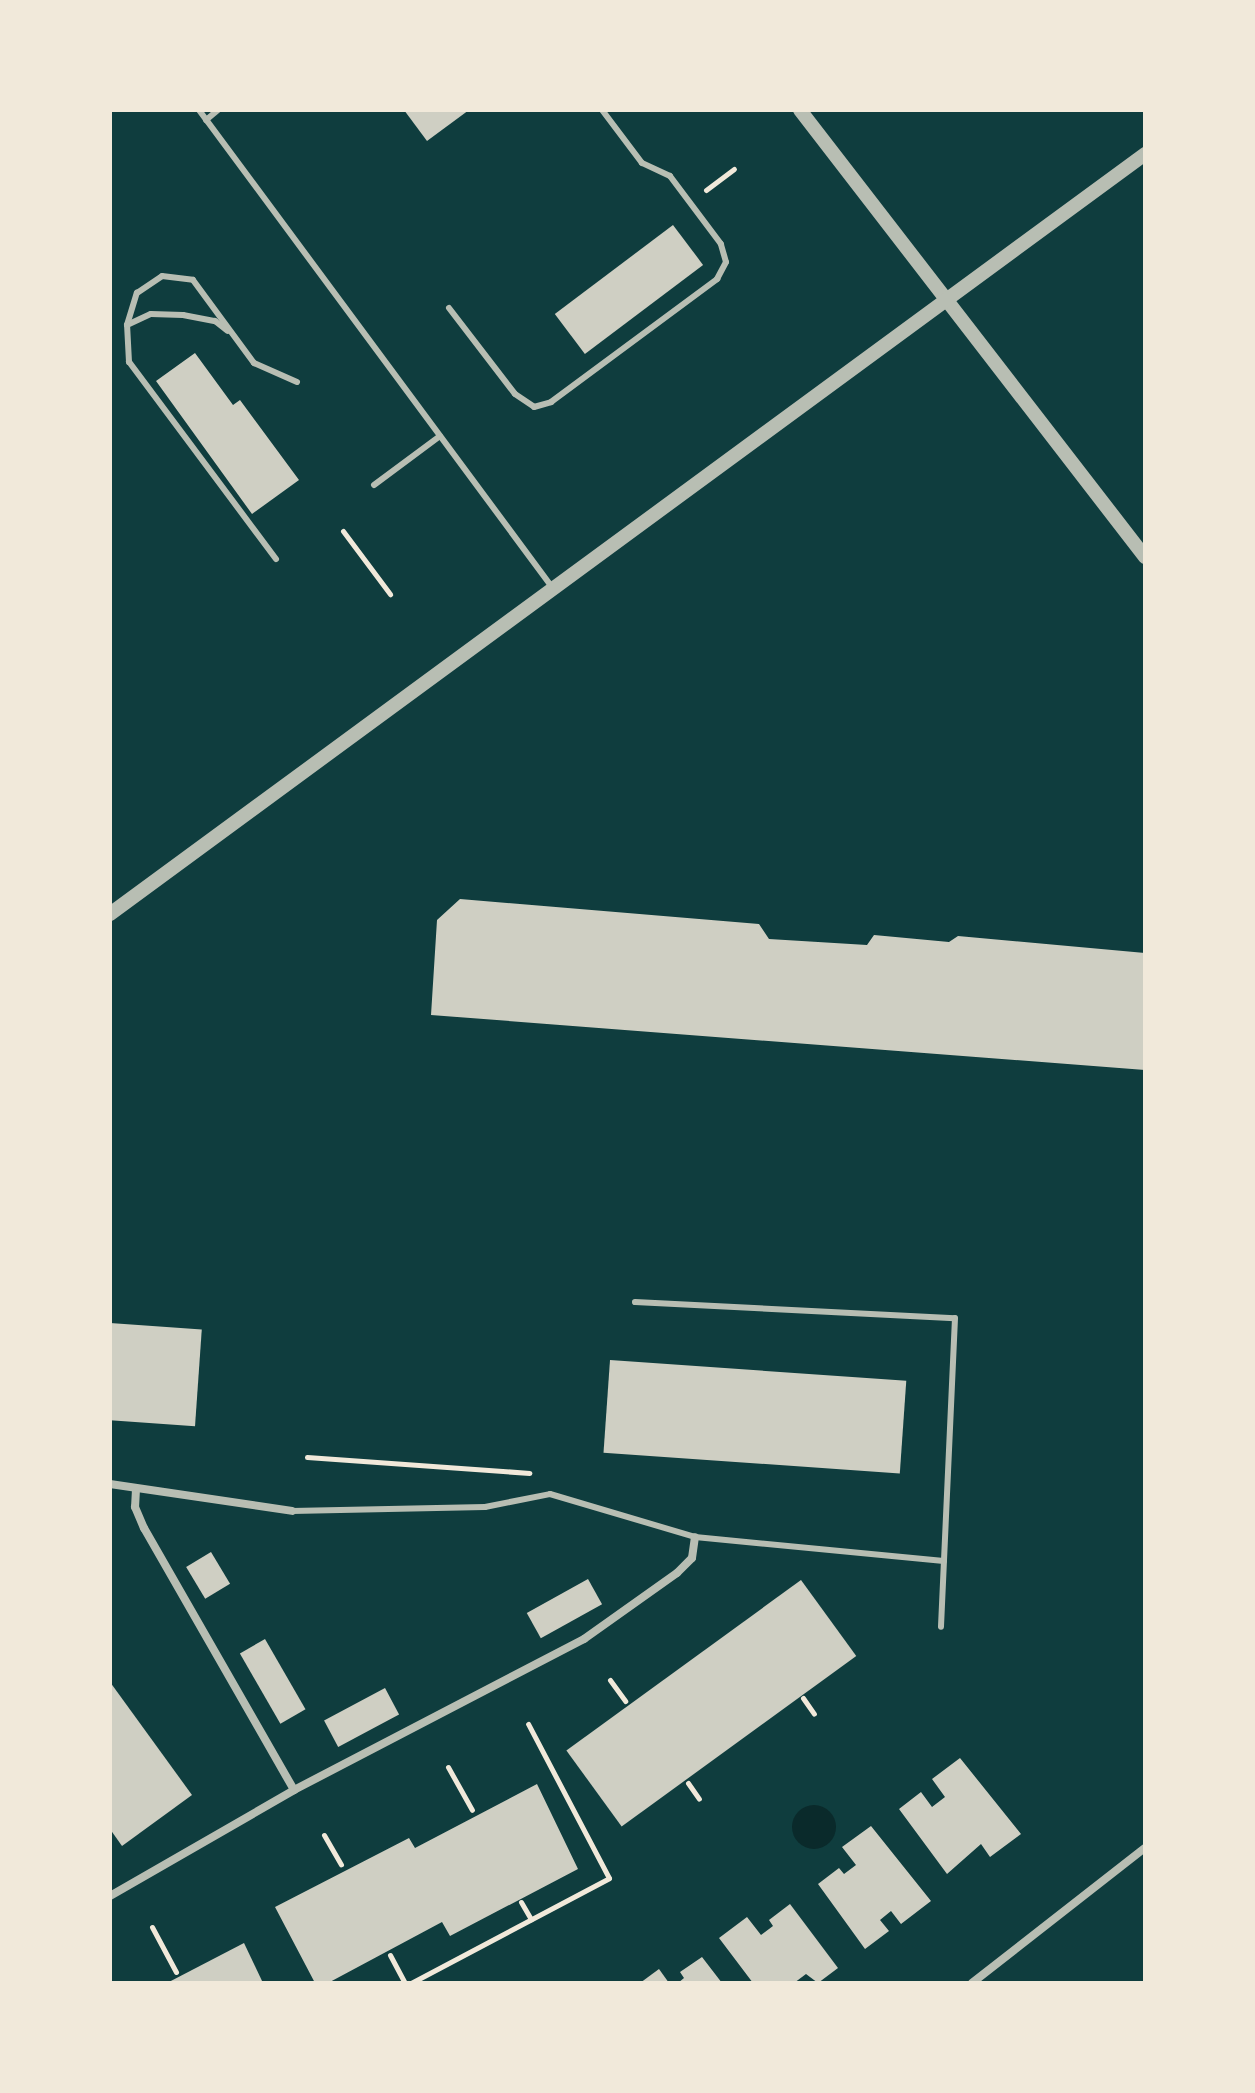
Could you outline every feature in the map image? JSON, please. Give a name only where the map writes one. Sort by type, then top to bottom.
[{"type":"street","points":[[800,110],[1143,549]]},
{"type":"street","points":[[110,914],[1145,154]]},
{"type":"street","points":[[110,1484],[292,1511]]},
{"type":"street","points":[[136,1489],[135,1507],[144,1528],[294,1790]]},
{"type":"street","points":[[110,1896],[294,1790],[584,1639],[677,1573],[692,1558],[695,1537]]},
{"type":"street","points":[[972,1983],[1145,1848]]},
{"type":"lane","points":[[199,110],[552,587]]},
{"type":"lane","points":[[206,120],[218,110]]},
{"type":"lane","points":[[449,308],[515,394],[534,407],[551,402],[717,279],[726,262],[721,244],[670,176],[642,163],[602,110]]},
{"type":"lane","points":[[276,559],[136,375],[126,345],[127,325],[137,293],[153,280],[172,274],[193,280],[263,371],[297,382]]},
{"type":"lane","points":[[127,325],[151,314],[183,315],[215,321],[234,335]]},
{"type":"lane","points":[[374,485],[440,436]]},
{"type":"lane","points":[[635,1302],[955,1318],[941,1627]]},
{"type":"lane","points":[[292,1511],[485,1507],[550,1494],[695,1537],[944,1561]]},
{"type":"path","points":[[690,202],[734,169]]},
{"type":"path","points":[[343,531],[390,594]]},
{"type":"path","points":[[307,1457],[529,1473]]},
{"type":"path","points":[[610,1680],[625,1701]]},
{"type":"path","points":[[803,1698],[814,1714]]},
{"type":"path","points":[[411,1983],[609,1878],[528,1724]]},
{"type":"path","points":[[448,1767],[472,1810]]},
{"type":"path","points":[[688,1783],[699,1799]]},
{"type":"path","points":[[324,1835],[341,1865]]},
{"type":"path","points":[[521,1902],[531,1919]]},
{"type":"path","points":[[152,1927],[176,1972]]},
{"type":"path","points":[[390,1955],[405,1983]]},
{"type":"water","points":[[814,1805],[829,1812],[836,1827],[829,1842],[814,1849],[799,1842],[792,1827],[799,1812]]},
{"type":"building","points":[[404,110],[469,110],[427,141]]},
{"type":"building","points":[[673,225],[703,265],[585,354],[555,314]]},
{"type":"building","points":[[195,353],[233,405],[240,400],[299,480],[252,514],[156,381]]},
{"type":"building","points":[[460,899],[759,924],[769,939],[867,945],[874,935],[949,942],[958,936],[1145,953],[1145,1070],[431,1015],[437,920]]},
{"type":"building","points":[[110,1323],[202,1329],[195,1426],[110,1420]]},
{"type":"building","points":[[610,1360],[906,1381],[900,1473],[604,1453]]},
{"type":"building","points":[[211,1552],[230,1584],[205,1599],[186,1567]]},
{"type":"building","points":[[588,1579],[602,1604],[541,1638],[527,1613]]},
{"type":"building","points":[[801,1580],[856,1656],[622,1827],[566,1750]]},
{"type":"building","points":[[265,1639],[306,1709],[280,1724],[240,1653]]},
{"type":"building","points":[[110,1682],[192,1795],[122,1846],[110,1829]]},
{"type":"building","points":[[385,1688],[399,1714],[338,1747],[324,1720]]},
{"type":"building","points":[[960,1758],[1021,1834],[990,1857],[981,1844],[947,1874],[899,1809],[921,1792],[932,1807],[945,1797],[932,1779]]},
{"type":"building","points":[[537,1784],[578,1869],[450,1936],[442,1922],[328,1983],[315,1983],[275,1907],[409,1838],[415,1848]]},
{"type":"building","points":[[871,1826],[931,1901],[901,1924],[891,1911],[880,1920],[889,1931],[865,1949],[818,1884],[839,1868],[844,1874],[856,1865],[842,1847]]},
{"type":"building","points":[[790,1904],[838,1968],[818,1983],[806,1974],[794,1983],[753,1983],[719,1938],[747,1917],[761,1935],[773,1926],[769,1920]]},
{"type":"building","points":[[244,1943],[263,1983],[167,1983]]},
{"type":"building","points":[[702,1957],[722,1983],[678,1983],[684,1978],[680,1972]]},
{"type":"building","points":[[659,1969],[669,1983],[640,1983]]}]
